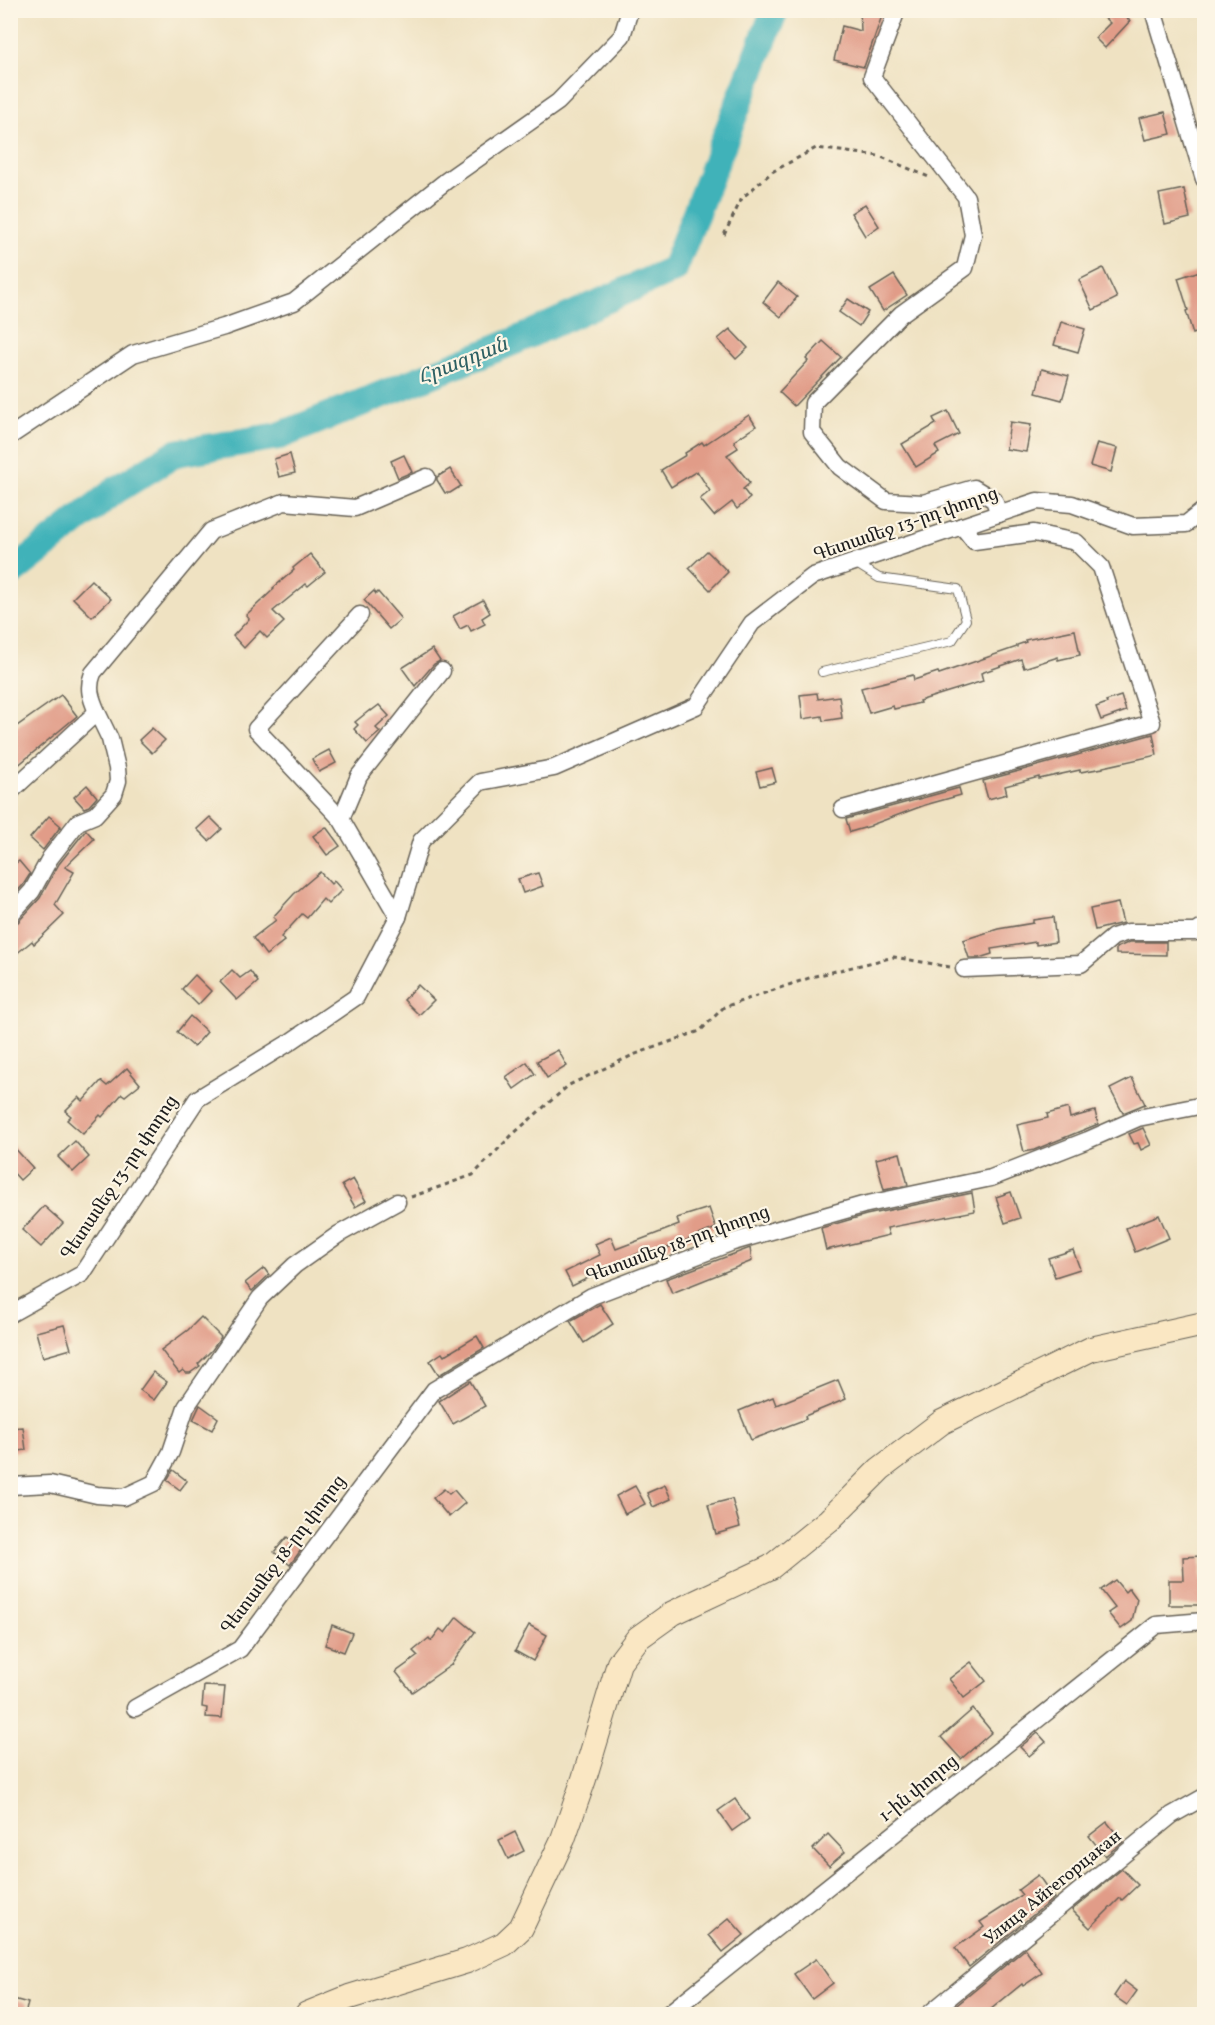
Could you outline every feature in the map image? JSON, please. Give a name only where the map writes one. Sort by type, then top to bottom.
[{"type":"street","points":[[10,436],[133,354],[224,327],[294,302],[446,181],[558,102],[622,36],[630,10]]},
{"type":"street","points":[[897,10],[872,77],[966,197],[973,235],[965,268],[901,314],[813,403],[812,432],[840,467],[886,501],[922,503],[975,488],[994,500],[999,514]]},
{"type":"street","points":[[1153,10],[1204,179]]},
{"type":"street","points":[[10,915],[32,891],[50,858],[78,822],[95,815],[114,794],[118,781],[117,768],[110,739],[89,691],[89,682],[93,673],[211,531],[284,502],[355,508],[427,477]]},
{"type":"street","name":"Գետամեջ 13-րդ փողոց","points":[[10,1314],[82,1274],[197,1099],[356,998],[398,917],[421,841],[480,782],[554,768],[696,706],[752,623],[813,576],[1037,501],[1071,504],[1133,526],[1186,524],[1204,510]]},
{"type":"street","points":[[843,809],[1152,723],[1101,567],[1076,542],[1034,533],[975,540],[962,526]]},
{"type":"street","points":[[360,615],[256,729],[341,819],[398,917]]},
{"type":"street","points":[[341,819],[358,776],[442,671]]},
{"type":"street","points":[[10,792],[97,712]]},
{"type":"street","points":[[964,969],[1081,964],[1113,937],[1121,934],[1128,932],[1196,932],[1204,927]]},
{"type":"street","name":"Գետամեջ 18-րդ փողոց","points":[[135,1708],[240,1649],[434,1390],[592,1296],[733,1242],[863,1205],[991,1178],[1138,1118],[1204,1105]]},
{"type":"street","points":[[10,1486],[50,1484],[97,1495],[124,1497],[154,1483],[171,1452],[186,1407],[260,1298],[295,1264],[339,1234],[397,1202]]},
{"type":"street","points":[[307,2014],[349,1997],[467,1961],[504,1944],[521,1928],[563,1839],[584,1779],[619,1663],[638,1638],[673,1613],[771,1567],[829,1520],[880,1469],[942,1422],[1091,1349],[1204,1324]]},
{"type":"street","name":"1-ին փողոց","points":[[668,2014],[1156,1625],[1204,1621]]},
{"type":"street","name":"Улица Айгегорцакан","points":[[929,2014],[1172,1815],[1204,1797]]},
{"type":"lane","points":[[822,672],[952,641],[966,620],[958,590],[879,578],[854,562]]},
{"type":"path","points":[[724,235],[742,198],[772,172],[816,148],[879,156],[932,178]]},
{"type":"path","points":[[397,1202],[473,1175],[512,1135],[569,1085],[633,1055],[700,1031],[724,1007],[815,976],[894,957],[964,969]]},
{"type":"building","points":[[860,10],[884,10],[864,67],[834,60],[842,26],[861,31]]},
{"type":"building","points":[[1096,10],[1119,10],[1130,21],[1105,48],[1095,38],[1110,23]]},
{"type":"building","points":[[1165,112],[1171,134],[1145,140],[1139,118]]},
{"type":"building","points":[[1184,189],[1190,218],[1165,224],[1159,194]]},
{"type":"building","points":[[865,204],[879,226],[865,236],[851,213]]},
{"type":"building","points":[[1103,268],[1117,298],[1093,310],[1079,280]]},
{"type":"building","points":[[1200,271],[1204,284],[1204,330],[1193,334],[1178,278]]},
{"type":"building","points":[[894,275],[907,295],[883,311],[870,290]]},
{"type":"building","points":[[778,282],[797,297],[781,317],[763,302]]},
{"type":"building","points":[[848,299],[868,312],[859,326],[839,312]]},
{"type":"building","points":[[1061,322],[1085,329],[1078,352],[1054,345]]},
{"type":"building","points":[[730,329],[748,348],[736,359],[718,339]]},
{"type":"building","points":[[823,341],[841,357],[794,406],[779,392]]},
{"type":"building","points":[[1042,369],[1069,376],[1062,400],[1036,393]]},
{"type":"building","points":[[948,411],[959,434],[935,446],[939,453],[916,467],[902,444],[936,424],[933,418]]},
{"type":"building","points":[[749,415],[756,426],[734,441],[738,448],[727,455],[750,483],[743,489],[750,498],[737,509],[732,502],[714,516],[700,499],[710,491],[697,471],[671,487],[661,470],[702,442],[704,445]]},
{"type":"building","points":[[1010,422],[1031,425],[1026,452],[1006,449]]},
{"type":"building","points":[[1097,443],[1117,448],[1111,472],[1090,466]]},
{"type":"building","points":[[290,454],[295,473],[279,477],[274,459]]},
{"type":"building","points":[[404,455],[412,472],[398,478],[391,461]]},
{"type":"building","points":[[450,469],[461,486],[450,493],[445,493],[437,477]]},
{"type":"building","points":[[707,551],[728,572],[710,590],[689,568]]},
{"type":"building","points":[[310,554],[325,572],[308,586],[306,584],[273,611],[284,622],[267,638],[260,631],[244,648],[233,636],[249,619],[246,615]]},
{"type":"building","points":[[91,580],[111,599],[92,617],[73,598]]},
{"type":"building","points":[[374,591],[376,594],[378,592],[401,619],[389,629],[364,600]]},
{"type":"building","points":[[483,600],[490,613],[482,618],[485,624],[471,631],[468,625],[460,629],[453,616]]},
{"type":"building","points":[[1075,630],[1080,655],[1058,660],[1058,657],[1024,668],[1021,659],[981,673],[983,681],[919,701],[920,703],[894,709],[893,706],[869,713],[861,688],[913,675],[914,680],[938,672],[939,674],[1017,647],[1026,642],[1025,640]]},
{"type":"building","points":[[432,649],[440,661],[434,664],[415,686],[402,668]]},
{"type":"building","points":[[817,693],[818,699],[839,696],[842,718],[823,721],[822,716],[803,719],[800,695]]},
{"type":"building","points":[[61,695],[77,716],[10,772],[10,731]]},
{"type":"building","points":[[1121,696],[1126,711],[1101,720],[1096,707]]},
{"type":"building","points":[[379,705],[389,716],[376,728],[380,732],[367,743],[354,729],[358,725],[355,722]]},
{"type":"building","points":[[152,728],[165,740],[152,753],[139,740]]},
{"type":"building","points":[[1153,734],[1157,755],[1103,768],[1080,772],[1080,770],[1039,779],[1039,777],[1005,786],[1007,794],[988,799],[983,781]]},
{"type":"building","points":[[329,750],[336,763],[319,772],[312,759]]},
{"type":"building","points":[[772,768],[776,782],[760,786],[756,772]]},
{"type":"building","points":[[87,785],[97,797],[84,808],[74,797]]},
{"type":"building","points":[[959,788],[961,795],[925,805],[850,832],[846,819]]},
{"type":"building","points":[[49,816],[61,826],[43,850],[30,838]]},
{"type":"building","points":[[210,817],[222,829],[209,841],[197,829]]},
{"type":"building","points":[[326,827],[340,846],[327,855],[313,836]]},
{"type":"building","points":[[86,830],[94,839],[65,867],[74,872],[55,905],[64,915],[34,944],[32,941],[10,959],[10,925],[18,922],[40,898],[59,864]]},
{"type":"building","points":[[19,861],[30,874],[10,899],[10,867]]},
{"type":"building","points":[[320,872],[331,884],[334,881],[342,890],[328,904],[323,899],[307,918],[302,914],[281,937],[284,941],[266,955],[253,938],[276,920],[273,917],[294,894]]},
{"type":"building","points":[[538,873],[543,886],[523,893],[518,879]]},
{"type":"building","points":[[1118,903],[1123,923],[1095,930],[1090,909]]},
{"type":"building","points":[[1053,917],[1056,942],[1036,945],[1036,942],[991,949],[992,954],[969,958],[963,940],[998,929],[1033,923],[1033,920]]},
{"type":"building","points":[[1130,942],[1166,942],[1166,955],[1116,954],[1116,948]]},
{"type":"building","points":[[232,970],[240,978],[250,971],[258,982],[237,1000],[220,982]]},
{"type":"building","points":[[195,975],[211,991],[198,1005],[182,989]]},
{"type":"building","points":[[418,985],[434,1000],[419,1015],[404,1000]]},
{"type":"building","points":[[190,1016],[207,1032],[194,1047],[177,1032]]},
{"type":"building","points":[[558,1050],[567,1066],[547,1078],[537,1061]]},
{"type":"building","points":[[527,1062],[535,1074],[514,1089],[506,1077]]},
{"type":"building","points":[[127,1068],[140,1084],[125,1096],[122,1094],[83,1134],[67,1120],[71,1116],[65,1111],[79,1097],[83,1101],[101,1081],[107,1086]]},
{"type":"building","points":[[1132,1078],[1145,1104],[1123,1113],[1110,1089]]},
{"type":"building","points":[[1068,1108],[1070,1118],[1095,1111],[1098,1124],[1024,1152],[1017,1125],[1048,1118],[1047,1114]]},
{"type":"building","points":[[1143,1128],[1151,1145],[1141,1150],[1138,1143],[1134,1144],[1129,1134]]},
{"type":"building","points":[[75,1141],[89,1157],[73,1172],[58,1157]]},
{"type":"building","points":[[10,1143],[33,1168],[20,1180],[10,1169]]},
{"type":"building","points":[[900,1153],[908,1185],[884,1190],[876,1159]]},
{"type":"building","points":[[353,1179],[366,1201],[355,1207],[342,1185]]},
{"type":"building","points":[[1011,1192],[1020,1218],[1005,1223],[996,1197]]},
{"type":"building","points":[[972,1193],[975,1211],[887,1228],[889,1235],[826,1250],[821,1228],[866,1215]]},
{"type":"building","points":[[44,1206],[63,1223],[41,1247],[22,1230]]},
{"type":"building","points":[[709,1208],[716,1228],[648,1256],[645,1250],[572,1286],[565,1272],[600,1255],[595,1244],[611,1237],[616,1249],[679,1225],[677,1218]]},
{"type":"building","points":[[1159,1215],[1169,1238],[1135,1252],[1126,1228]]},
{"type":"building","points":[[750,1248],[752,1261],[672,1293],[666,1279]]},
{"type":"building","points":[[1073,1250],[1080,1269],[1055,1277],[1048,1258]]},
{"type":"building","points":[[264,1268],[269,1275],[252,1291],[245,1283]]},
{"type":"building","points":[[600,1304],[613,1324],[584,1343],[570,1321]]},
{"type":"building","points":[[201,1317],[221,1337],[198,1364],[200,1366],[190,1373],[183,1370],[179,1373],[161,1350]]},
{"type":"building","points":[[64,1325],[71,1349],[43,1357],[36,1332]]},
{"type":"building","points":[[477,1336],[484,1348],[439,1375],[430,1361],[442,1353],[444,1356]]},
{"type":"building","points":[[153,1372],[167,1382],[154,1400],[140,1390]]},
{"type":"building","points":[[838,1380],[846,1399],[805,1416],[806,1419],[751,1440],[739,1411],[773,1397],[776,1405]]},
{"type":"building","points":[[470,1381],[485,1406],[453,1424],[439,1401]]},
{"type":"building","points":[[200,1405],[218,1418],[212,1430],[193,1420]]},
{"type":"building","points":[[23,1427],[26,1450],[10,1452],[10,1428]]},
{"type":"building","points":[[173,1470],[187,1481],[180,1490],[167,1480]]},
{"type":"building","points":[[665,1485],[671,1499],[653,1507],[647,1493]]},
{"type":"building","points":[[635,1486],[645,1504],[625,1514],[616,1496]]},
{"type":"building","points":[[444,1489],[449,1494],[454,1490],[465,1503],[449,1517],[433,1498]]},
{"type":"building","points":[[732,1499],[740,1527],[716,1534],[708,1505]]},
{"type":"building","points":[[287,1537],[301,1550],[290,1565],[274,1552]]},
{"type":"building","points":[[1201,1556],[1204,1605],[1169,1605],[1169,1580],[1184,1580],[1183,1557]]},
{"type":"building","points":[[1115,1580],[1125,1592],[1129,1588],[1137,1599],[1132,1621],[1121,1629],[1108,1613],[1115,1608],[1101,1590]]},
{"type":"building","points":[[457,1617],[475,1632],[451,1665],[412,1692],[396,1672],[418,1656],[413,1651],[429,1638],[431,1641],[440,1629],[445,1633]]},
{"type":"building","points":[[332,1625],[352,1633],[344,1652],[325,1645]]},
{"type":"building","points":[[529,1625],[547,1635],[533,1661],[515,1651]]},
{"type":"building","points":[[971,1662],[986,1681],[964,1698],[949,1679]]},
{"type":"building","points":[[204,1686],[225,1687],[222,1718],[206,1717],[207,1708],[202,1707]]},
{"type":"building","points":[[973,1709],[992,1732],[961,1759],[941,1737]]},
{"type":"building","points":[[1038,1733],[1046,1742],[1029,1756],[1020,1747]]},
{"type":"building","points":[[735,1799],[749,1819],[732,1831],[718,1811]]},
{"type":"building","points":[[1107,1822],[1123,1842],[1105,1856],[1089,1836]]},
{"type":"building","points":[[515,1832],[524,1851],[508,1859],[499,1840]]},
{"type":"building","points":[[828,1834],[845,1852],[829,1866],[813,1849]]},
{"type":"building","points":[[1122,1869],[1138,1885],[1122,1900],[1120,1898],[1090,1928],[1072,1910]]},
{"type":"building","points":[[1038,1875],[1054,1898],[969,1967],[955,1948],[984,1927],[980,1922],[1022,1895],[1018,1890]]},
{"type":"building","points":[[729,1918],[744,1935],[723,1952],[709,1935]]},
{"type":"building","points":[[1025,1949],[1042,1973],[1023,1986],[1022,1984],[985,2014],[946,2014]]},
{"type":"building","points":[[816,1959],[833,1983],[812,1999],[794,1974]]},
{"type":"building","points":[[1124,1981],[1137,1991],[1127,2005],[1114,1996]]},
{"type":"building","points":[[10,1998],[28,2003],[25,2014],[10,2014]]},
{"type":"waterway","name":"Հրազդան","points":[[10,574],[116,490],[176,453],[279,436],[515,341],[674,269],[775,10]]}]
